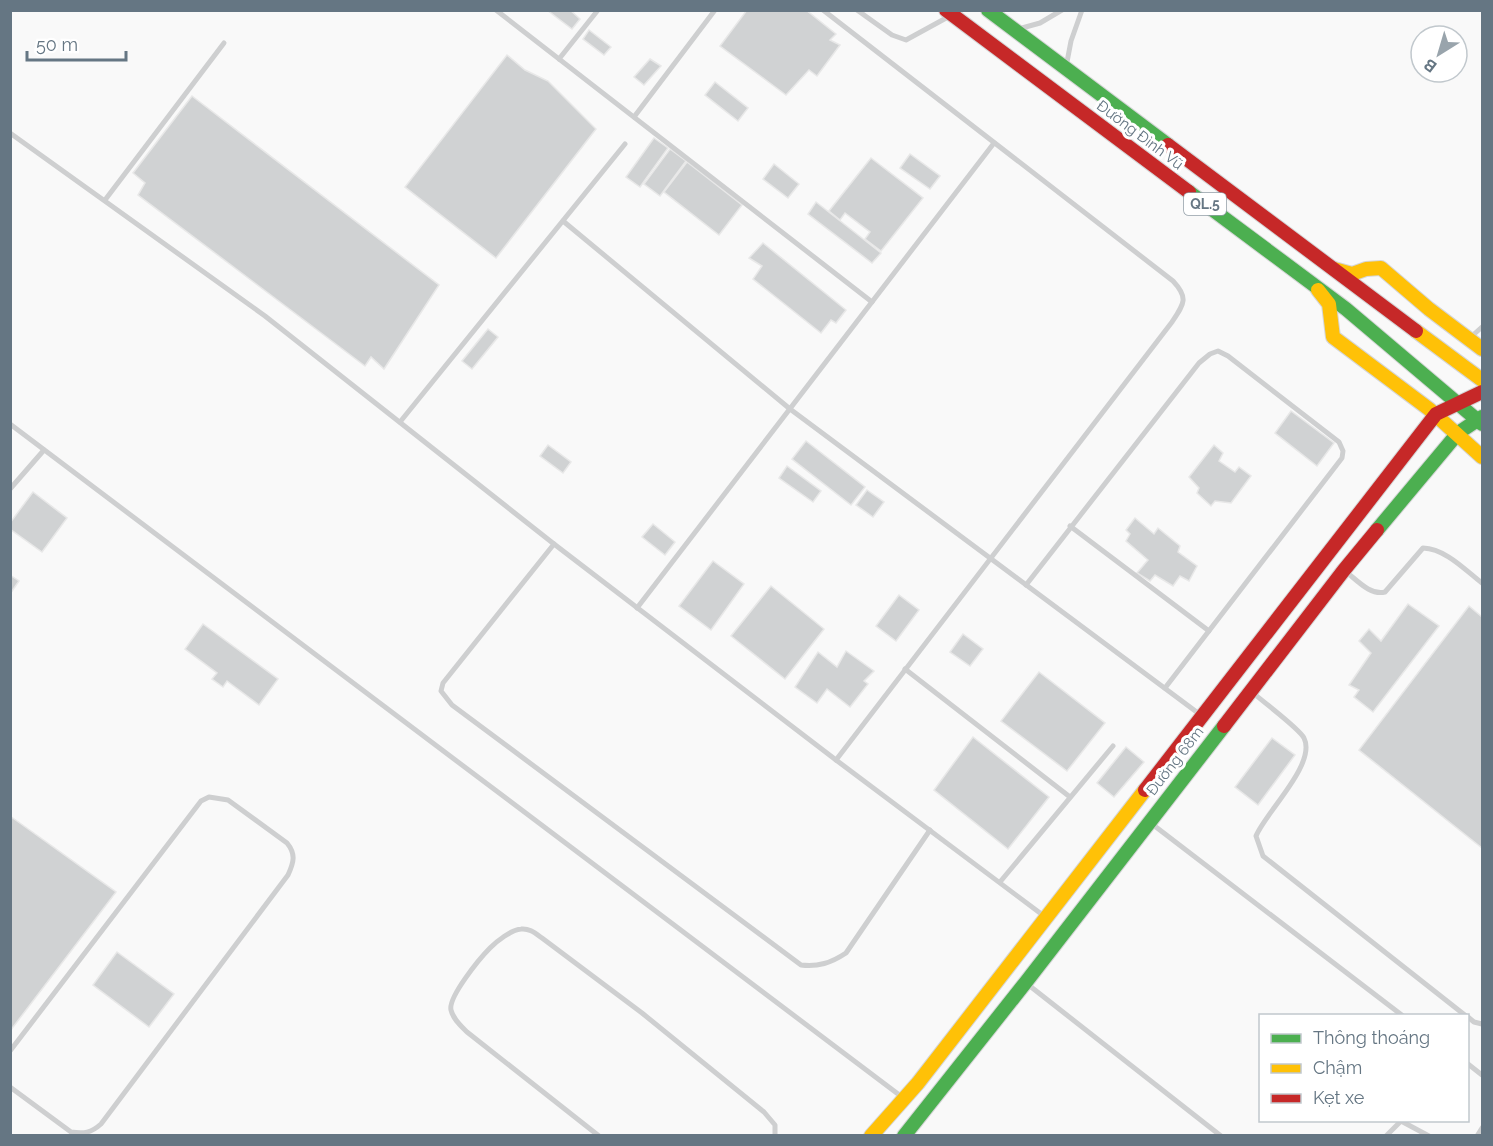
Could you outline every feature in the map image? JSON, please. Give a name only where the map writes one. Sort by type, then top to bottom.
[{"type":"main road","name":"Đường Đình Vũ","points":[[988,10],[1482,380]]},
{"type":"main road","name":"Đường Đình Vũ","points":[[951,12],[1346,309],[1481,420]]},
{"type":"main road","points":[[1332,269],[1352,274],[1366,269],[1381,268],[1429,309],[1482,349]]},
{"type":"main road","name":"Đường Đình Vũ","points":[[1315,286],[1329,304],[1333,337],[1436,414],[1482,457]]},
{"type":"main road","points":[[871,1136],[918,1083],[1436,414],[1482,392]]},
{"type":"main road","name":"Đường 68m","points":[[904,1136],[1026,982],[1344,570],[1458,433],[1481,420]]},
{"type":"lane","points":[[496,10],[872,302]]},
{"type":"lane","points":[[505,17],[510,10]]},
{"type":"lane","points":[[559,59],[598,10]]},
{"type":"lane","points":[[634,117],[715,10]]},
{"type":"lane","points":[[823,10],[1173,281],[1182,291],[1184,299],[1182,308],[1172,322],[836,760]]},
{"type":"lane","points":[[857,10],[892,35],[906,40],[951,12]]},
{"type":"lane","points":[[1014,30],[1040,23],[1062,10]]},
{"type":"lane","points":[[1065,69],[1071,41],[1082,10]]},
{"type":"lane","points":[[105,200],[224,43]]},
{"type":"lane","points":[[10,133],[265,316],[637,608],[1047,918]]},
{"type":"lane","points":[[637,608],[994,143]]},
{"type":"lane","points":[[400,422],[625,144]]},
{"type":"lane","points":[[563,221],[790,409],[1202,716]]},
{"type":"lane","points":[[1469,339],[1482,327]]},
{"type":"lane","points":[[1026,585],[1199,363],[1218,351],[1228,356],[1339,442],[1343,451],[1338,465],[1165,688]]},
{"type":"lane","points":[[10,424],[903,1098]]},
{"type":"lane","points":[[10,489],[44,450]]},
{"type":"lane","points":[[1070,526],[1209,631]]},
{"type":"lane","points":[[554,544],[443,683],[441,691],[452,705],[801,965],[815,967],[834,961],[846,953],[930,830]]},
{"type":"lane","points":[[1344,570],[1369,589],[1385,592],[1423,548],[1444,554],[1482,583]]},
{"type":"lane","points":[[905,669],[1070,797]]},
{"type":"lane","points":[[1251,691],[1304,736],[1307,749],[1294,779],[1256,836],[1263,856],[1464,1014]]},
{"type":"lane","points":[[1000,882],[1113,746]]},
{"type":"lane","points":[[10,1051],[201,801],[209,797],[228,800],[287,843],[294,855],[288,875],[101,1124],[93,1131],[83,1134],[71,1132],[10,1088]]},
{"type":"lane","points":[[1149,822],[1401,1014]]},
{"type":"lane","points":[[599,1136],[467,1032],[451,1011],[451,1003],[456,993],[489,949],[520,929],[528,929],[542,938],[642,1013],[764,1112],[775,1125],[775,1136]]},
{"type":"lane","points":[[1026,982],[1221,1136]]},
{"type":"lane","points":[[1469,1065],[1482,1075]]},
{"type":"lane","points":[[1386,1136],[1391,1128],[1400,1122]]},
{"type":"lane","points":[[1403,1122],[1429,1136]]},
{"type":"lane","points":[[1477,1136],[1482,1128]]},
{"type":"building","points":[[547,10],[570,10],[580,19],[572,29]]},
{"type":"building","points":[[747,10],[806,10],[836,34],[830,40],[840,45],[817,76],[809,70],[786,95],[720,46]]},
{"type":"building","points":[[589,30],[611,47],[604,55],[583,39]]},
{"type":"building","points":[[507,55],[525,70],[548,81],[596,129],[496,258],[405,187]]},
{"type":"building","points":[[650,59],[661,66],[644,85],[634,77]]},
{"type":"building","points":[[715,82],[748,108],[738,121],[705,95]]},
{"type":"building","points":[[192,96],[439,285],[384,369],[371,357],[365,366],[138,195],[145,183],[133,173]]},
{"type":"building","points":[[654,138],[668,148],[640,187],[626,177]]},
{"type":"building","points":[[670,149],[686,161],[660,196],[644,184]]},
{"type":"building","points":[[910,154],[940,176],[930,189],[900,168]]},
{"type":"building","points":[[871,158],[923,198],[881,251],[865,239],[870,232],[845,213],[840,220],[829,211]]},
{"type":"building","points":[[687,162],[742,205],[719,235],[664,192]]},
{"type":"building","points":[[774,164],[799,184],[788,198],[763,179]]},
{"type":"building","points":[[816,202],[881,253],[872,263],[808,214]]},
{"type":"building","points":[[763,243],[846,310],[836,323],[831,320],[821,333],[753,279],[762,266],[749,258]]},
{"type":"building","points":[[488,329],[498,337],[472,369],[462,361]]},
{"type":"building","points":[[1291,411],[1334,443],[1317,466],[1275,433]]},
{"type":"building","points":[[806,441],[865,487],[851,505],[792,459]]},
{"type":"building","points":[[548,445],[571,462],[563,473],[540,456]]},
{"type":"building","points":[[1214,445],[1223,453],[1219,461],[1235,472],[1239,467],[1251,476],[1231,503],[1215,501],[1211,506],[1197,493],[1199,488],[1189,477]]},
{"type":"building","points":[[787,466],[821,491],[813,502],[779,478]]},
{"type":"building","points":[[867,490],[884,502],[873,517],[856,505]]},
{"type":"building","points":[[33,492],[67,518],[42,552],[10,529],[10,523]]},
{"type":"building","points":[[1135,518],[1154,534],[1158,528],[1180,546],[1178,552],[1197,566],[1189,581],[1180,576],[1173,586],[1155,575],[1150,581],[1137,573],[1148,560],[1126,541],[1130,534],[1126,530]]},
{"type":"building","points":[[653,524],[675,542],[665,555],[642,537]]},
{"type":"building","points":[[713,561],[744,584],[711,630],[679,606]]},
{"type":"building","points":[[10,575],[19,581],[10,594]]},
{"type":"building","points":[[771,586],[824,629],[785,679],[731,636]]},
{"type":"building","points":[[899,595],[919,610],[896,641],[876,626]]},
{"type":"building","points":[[1408,604],[1439,626],[1373,712],[1354,697],[1359,690],[1349,685],[1371,653],[1359,641],[1369,629],[1381,641]]},
{"type":"building","points":[[1469,606],[1482,617],[1482,848],[1359,750]]},
{"type":"building","points":[[203,624],[278,679],[259,705],[227,681],[223,687],[212,679],[217,673],[185,649]]},
{"type":"building","points":[[963,634],[983,649],[970,666],[950,652]]},
{"type":"building","points":[[846,651],[874,671],[864,681],[868,684],[850,707],[827,689],[817,703],[795,687],[818,652],[837,667]]},
{"type":"building","points":[[1039,672],[1105,723],[1067,771],[1001,721]]},
{"type":"building","points":[[973,737],[1049,797],[1008,849],[934,790]]},
{"type":"building","points":[[1272,738],[1295,755],[1258,805],[1235,787]]},
{"type":"building","points":[[1126,747],[1144,762],[1114,797],[1097,783]]},
{"type":"building","points":[[10,816],[116,892],[10,1031]]},
{"type":"building","points":[[117,952],[174,994],[149,1027],[93,985]]},
{"type":"traffic: fast","points":[[988,10],[1168,145]]},
{"type":"traffic: fast","points":[[1189,192],[1346,309],[1482,424]]},
{"type":"traffic: fast","points":[[1377,530],[1458,433],[1482,417]]},
{"type":"traffic: fast","points":[[904,1136],[1224,726]]},
{"type":"traffic: slow","points":[[1334,269],[1352,274],[1366,269],[1381,268],[1429,309],[1482,349]]},
{"type":"traffic: slow","points":[[1318,290],[1329,304],[1333,337],[1429,409],[1482,457]]},
{"type":"traffic: slow","points":[[1416,331],[1482,380]]},
{"type":"traffic: slow","points":[[871,1136],[918,1083],[1145,790]]},
{"type":"traffic: jam","points":[[946,10],[1189,192]]},
{"type":"traffic: jam","points":[[1168,145],[1416,331]]},
{"type":"traffic: jam","points":[[1145,790],[1436,414],[1482,392]]},
{"type":"traffic: jam","points":[[1224,726],[1377,530]]}]
